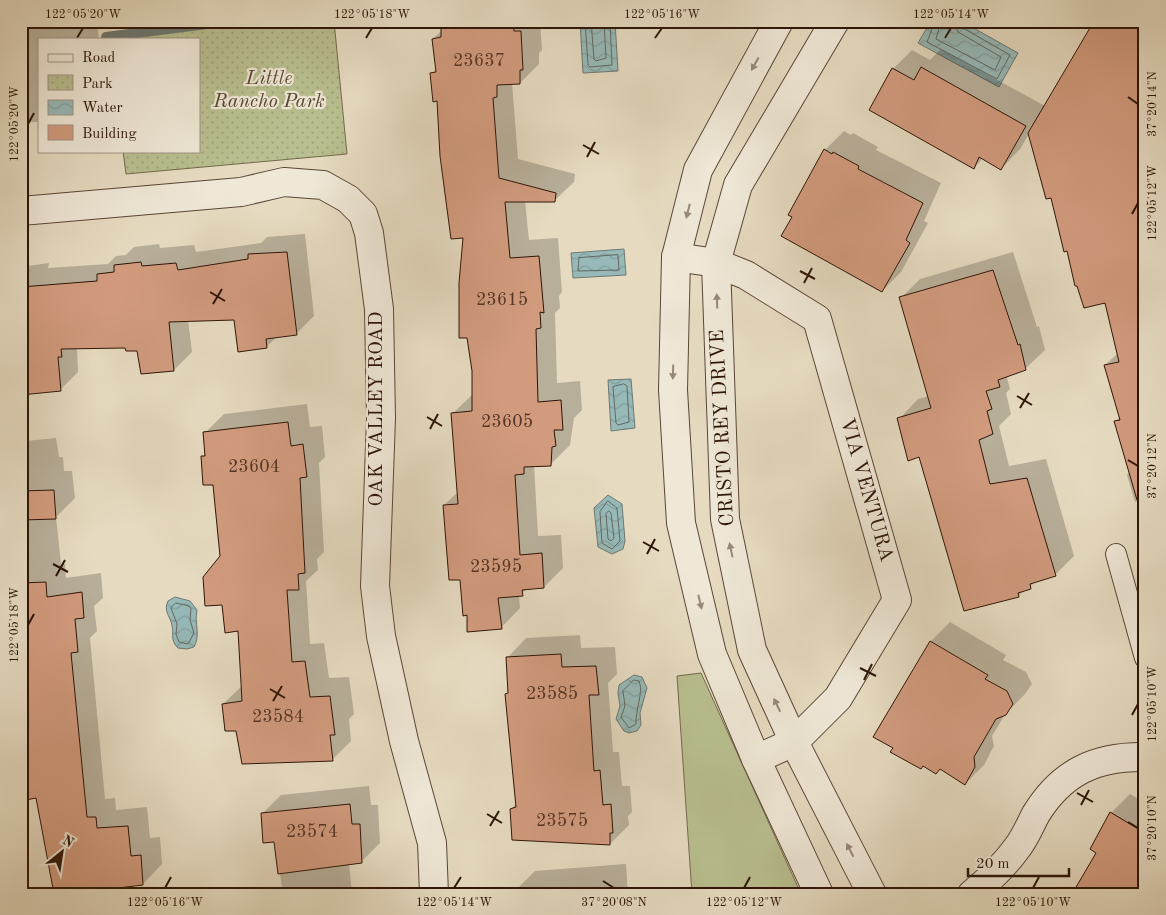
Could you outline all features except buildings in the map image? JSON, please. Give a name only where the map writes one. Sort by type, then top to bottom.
[{"type":"street","points":[[779,21],[698,170],[676,257],[673,390],[681,523],[712,654],[756,759],[819,894]]},
{"type":"street","name":"CRISTO REY DRIVE","points":[[835,21],[738,185],[716,263],[725,519],[752,650],[794,742],[872,894]]},
{"type":"street","name":"OAK VALLEY ROAD","points":[[21,211],[241,192],[284,182],[323,185],[348,198],[363,214],[369,232],[379,309],[381,418],[376,586],[381,636],[404,741],[432,843],[434,894]]},
{"type":"street","name":"VIA VENTURA","points":[[676,257],[716,263],[746,275],[817,319],[897,600],[838,698],[794,742],[756,759]]},
{"type":"street","points":[[972,894],[996,875],[1019,846],[1037,813],[1066,777],[1099,761],[1145,757]]},
{"type":"lane","points":[[1116,554],[1145,658]]},
{"type":"green space","name":"Little Rancho Park","points":[[252,21],[334,21],[347,154],[126,174],[123,152],[200,152],[200,38],[112,38],[112,34]]},
{"type":"green space","points":[[701,673],[801,894],[692,894],[677,676]]},
{"type":"water","points":[[580,21],[615,21],[618,71],[583,73]]},
{"type":"water","points":[[931,21],[961,21],[1018,53],[999,87],[918,43]]},
{"type":"water","points":[[624,249],[626,275],[573,278],[571,253]]},
{"type":"water","points":[[631,379],[635,428],[611,431],[608,380]]},
{"type":"water","points":[[608,495],[622,504],[625,541],[623,549],[612,554],[598,547],[594,508]]},
{"type":"water","points":[[175,597],[190,601],[197,610],[197,638],[194,647],[187,649],[178,648],[174,642],[172,625],[166,608],[168,601]]},
{"type":"water","points":[[634,675],[642,677],[647,688],[640,713],[641,725],[637,731],[629,733],[624,731],[616,719],[620,706],[618,693],[619,685]]},
{"type":"waterway","points":[[106,37],[230,21]]}]
